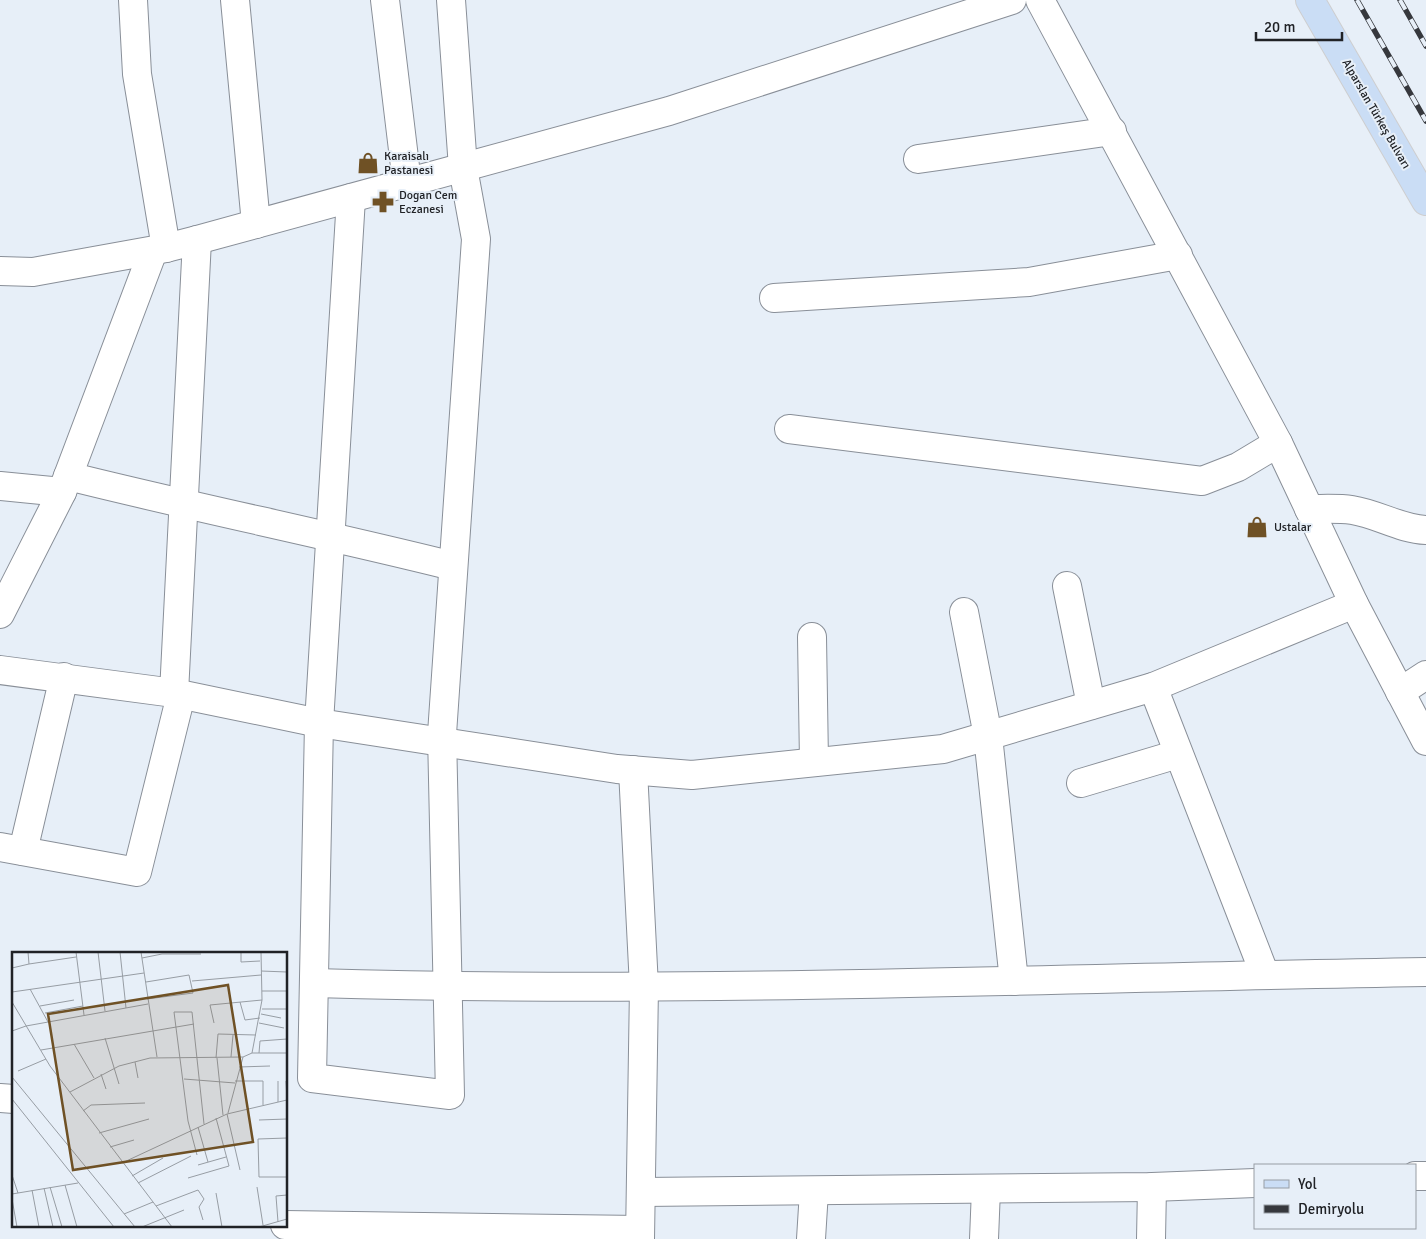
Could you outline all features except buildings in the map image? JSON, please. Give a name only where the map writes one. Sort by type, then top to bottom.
[{"type":"main road","name":"Alparslan Türkeş Bulvarı","points":[[1310,0],[1426,201]]},
{"type":"street","points":[[4,600],[65,484],[159,250],[137,74],[133,0]]},
{"type":"street","points":[[235,0],[256,224]]},
{"type":"street","points":[[385,0],[407,184]]},
{"type":"street","points":[[351,198],[329,534],[319,723],[312,1078],[450,1095],[442,742],[476,238],[463,168],[451,0]]},
{"type":"street","points":[[0,271],[33,272],[159,250],[407,184],[669,111],[1012,0]]},
{"type":"street","points":[[1040,0],[1278,443],[1354,604],[1426,741]]},
{"type":"street","points":[[918,159],[1112,131]]},
{"type":"street","points":[[64,677],[11,849],[137,872],[178,694],[197,240]]},
{"type":"street","points":[[774,298],[1029,282],[1178,255]]},
{"type":"street","points":[[789,429],[1202,481],[1238,466],[1278,443]]},
{"type":"street","points":[[0,486],[65,484],[185,505],[329,534],[453,566]]},
{"type":"street","points":[[1309,509],[1351,510],[1387,519],[1408,529],[1426,530]]},
{"type":"street","points":[[1067,586],[1092,705]]},
{"type":"street","points":[[0,670],[64,677],[178,694],[319,723],[442,742],[633,770],[692,775],[943,748],[1152,687],[1354,604]]},
{"type":"street","points":[[964,612],[988,736],[1014,981]]},
{"type":"street","points":[[812,637],[814,762]]},
{"type":"street","points":[[1400,692],[1426,675]]},
{"type":"street","points":[[1152,687],[1265,975]]},
{"type":"street","points":[[1082,783],[1178,754]]},
{"type":"street","points":[[288,1225],[640,1235],[644,987],[633,770]]},
{"type":"street","points":[[314,983],[449,987],[644,987],[1426,972]]},
{"type":"street","points":[[642,1192],[1152,1187],[1254,1183]]},
{"type":"street","points":[[1151,1239],[1152,1187]]},
{"type":"street","points":[[984,1239],[986,1189]]},
{"type":"street","points":[[811,1239],[814,1191]]},
{"type":"street","points":[[276,1239],[277,1226]]},
{"type":"railway","points":[[1357,0],[1426,121]]},
{"type":"railway","points":[[1400,0],[1426,46]]},
{"type":"place","name":"Karaisalı Pastanesi","points":[[368,163]]},
{"type":"place","name":"Dogan Cem Eczanesi","points":[[383,202]]},
{"type":"place","name":"Ustalar","points":[[1257,527]]}]
